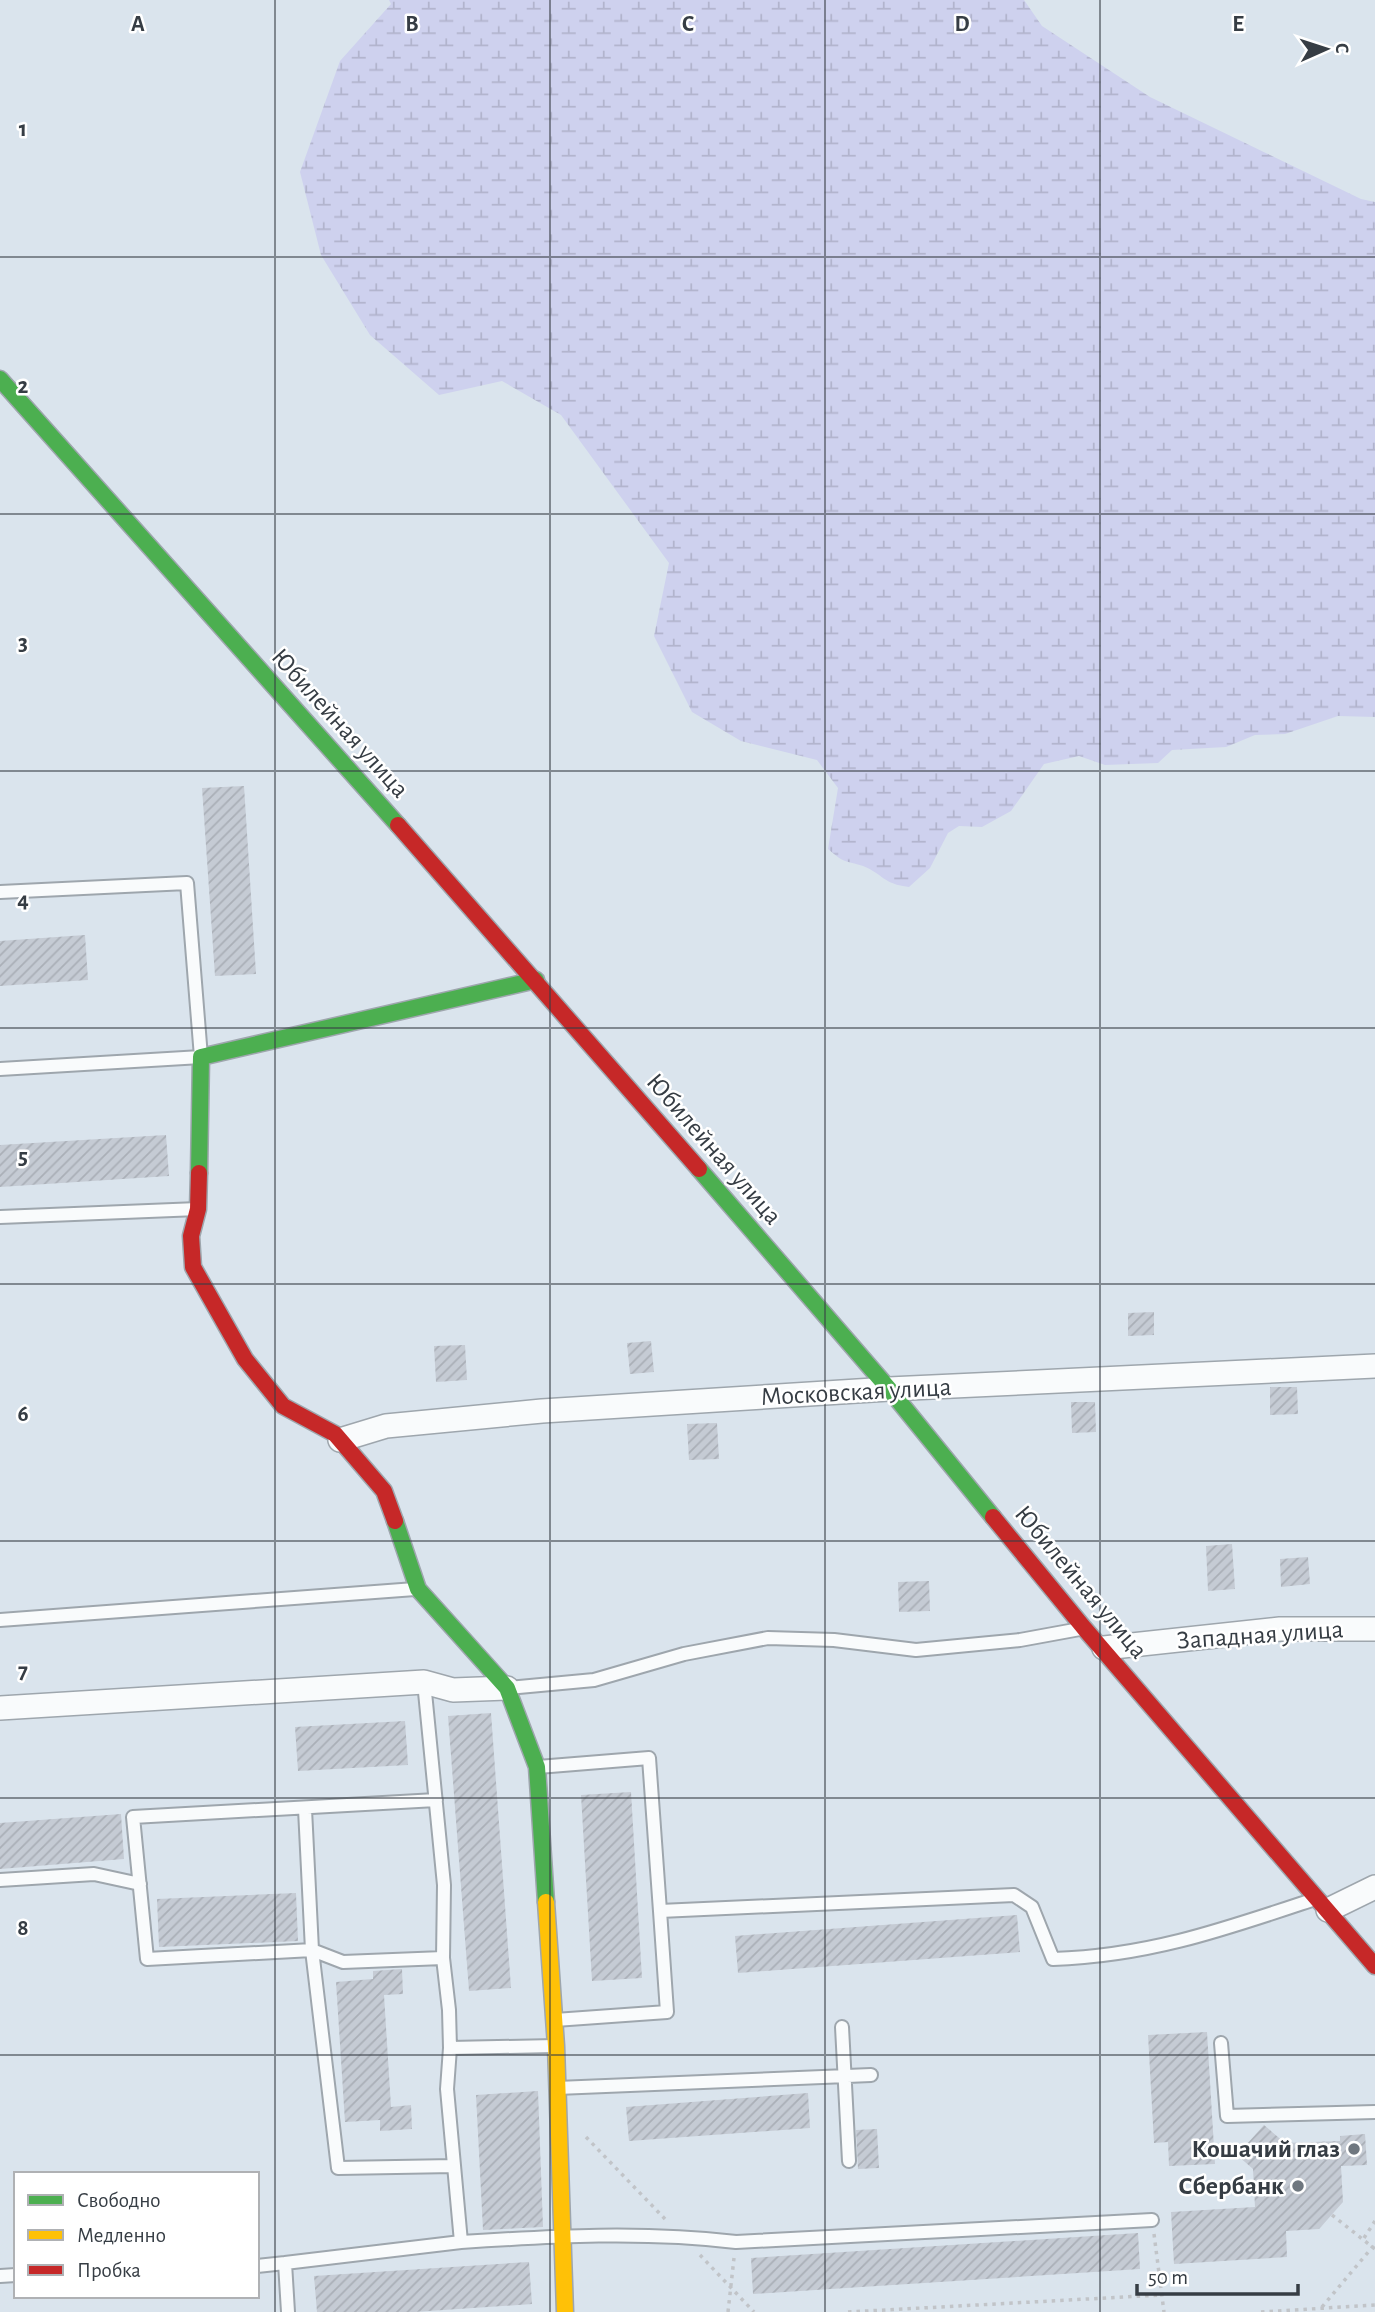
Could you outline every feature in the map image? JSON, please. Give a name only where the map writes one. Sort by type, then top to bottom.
[{"type":"main road","name":"Юбилейная улица","points":[[0,379],[536,980],[889,1389],[1084,1628],[1104,1648],[1375,1966]]},
{"type":"main road","points":[[536,980],[201,1057],[198,1209],[191,1236],[193,1267],[245,1359],[283,1406],[335,1434],[384,1491],[418,1589],[507,1688],[537,1767],[556,2046],[565,2312]]},
{"type":"street","name":"Московская улица","points":[[340,1440],[386,1426],[542,1411],[889,1389],[1375,1366]]},
{"type":"street","name":"Западная улица","points":[[1104,1648],[1280,1629],[1375,1629]]},
{"type":"street","points":[[0,1708],[424,1682],[453,1690],[507,1688]]},
{"type":"street","points":[[1322,1904],[1375,1887]]},
{"type":"lane","points":[[0,892],[187,883],[201,1057],[0,1069]]},
{"type":"lane","points":[[0,1217],[198,1209]]},
{"type":"lane","points":[[0,1620],[418,1589]]},
{"type":"lane","points":[[507,1688],[594,1680],[684,1654],[768,1638],[834,1640],[916,1650],[1020,1640],[1084,1628]]},
{"type":"lane","points":[[424,1682],[444,1885],[443,1958],[450,2048],[447,2089],[461,2242]]},
{"type":"lane","points":[[537,1767],[649,1758],[667,2012],[554,2020]]},
{"type":"lane","points":[[436,1800],[134,1817],[147,1959],[312,1950],[343,1962],[443,1958]]},
{"type":"lane","points":[[305,1809],[312,1950],[338,2168],[454,2166]]},
{"type":"lane","points":[[0,1880],[94,1874],[140,1884]]},
{"type":"lane","points":[[660,1911],[1014,1895],[1032,1907],[1053,1959],[1103,1958],[1180,1944],[1322,1904]]},
{"type":"lane","points":[[842,2027],[849,2161]]},
{"type":"lane","points":[[1221,2043],[1227,2116],[1346,2107],[1375,2112]]},
{"type":"lane","points":[[450,2048],[556,2046]]},
{"type":"lane","points":[[557,2088],[871,2075]]},
{"type":"lane","points":[[259,2266],[461,2242],[561,2235],[681,2235],[736,2242],[1152,2220]]},
{"type":"lane","points":[[285,2263],[288,2312]]},
{"type":"path","points":[[558,2108],[731,2284],[754,2312]]},
{"type":"path","points":[[1321,2308],[1374,2247],[1332,2215]]},
{"type":"path","points":[[1152,2220],[1164,2312]]},
{"type":"path","points":[[1364,2238],[1375,2221]]},
{"type":"path","points":[[728,2312],[736,2242]]},
{"type":"path","points":[[848,2312],[1161,2295]]},
{"type":"path","points":[[1261,2312],[1375,2305]]},
{"type":"green space","points":[[389,0],[1024,0],[1042,26],[1150,97],[1361,199],[1375,202],[1375,717],[1338,716],[1285,734],[1255,735],[1226,747],[1172,750],[1158,763],[1105,765],[1079,756],[1044,764],[1011,811],[982,827],[959,826],[948,833],[930,868],[909,887],[894,884],[870,869],[838,857],[828,849],[838,788],[817,760],[741,741],[692,712],[654,636],[669,563],[561,415],[502,381],[439,395],[370,335],[321,255],[300,172],[340,61],[391,4]]},
{"type":"building","points":[[244,786],[256,974],[215,976],[202,788]]},
{"type":"building","points":[[85,935],[88,980],[0,986],[0,941]]},
{"type":"building","points":[[166,1135],[169,1176],[0,1187],[0,1145]]},
{"type":"building","points":[[1154,1312],[1154,1335],[1128,1336],[1128,1313]]},
{"type":"building","points":[[651,1341],[654,1372],[630,1374],[627,1343]]},
{"type":"building","points":[[465,1345],[467,1380],[436,1382],[434,1346]]},
{"type":"building","points":[[1270,1387],[1297,1387],[1298,1414],[1270,1415]]},
{"type":"building","points":[[1071,1402],[1095,1402],[1096,1432],[1072,1433]]},
{"type":"building","points":[[717,1423],[719,1459],[689,1460],[687,1424]]},
{"type":"building","points":[[1232,1544],[1235,1589],[1208,1591],[1206,1546]]},
{"type":"building","points":[[1308,1557],[1310,1584],[1281,1587],[1280,1559]]},
{"type":"building","points":[[929,1581],[930,1611],[899,1612],[898,1582]]},
{"type":"building","points":[[491,1713],[511,1988],[469,1991],[448,1716]]},
{"type":"building","points":[[405,1721],[408,1765],[298,1771],[295,1727]]},
{"type":"building","points":[[631,1792],[642,1978],[592,1981],[581,1795]]},
{"type":"building","points":[[121,1814],[124,1859],[0,1869],[0,1823]]},
{"type":"building","points":[[296,1893],[298,1941],[159,1947],[157,1899]]},
{"type":"building","points":[[1017,1915],[1020,1952],[738,1973],[735,1936]]},
{"type":"building","points":[[402,1969],[403,1994],[384,1995],[391,2107],[411,2105],[412,2129],[380,2131],[380,2120],[345,2122],[336,1982],[373,1979],[373,1971]]},
{"type":"building","points":[[1207,2032],[1215,2164],[1169,2166],[1168,2142],[1154,2143],[1148,2035]]},
{"type":"building","points":[[538,2091],[543,2227],[483,2230],[476,2095]]},
{"type":"building","points":[[808,2093],[810,2128],[629,2141],[626,2107]]},
{"type":"building","name":"Сбербанк","points":[[1264,2125],[1285,2143],[1340,2141],[1340,2136],[1365,2134],[1367,2165],[1341,2166],[1343,2202],[1319,2229],[1286,2231],[1287,2257],[1174,2264],[1171,2212],[1255,2207],[1253,2169],[1237,2155]]},
{"type":"building","points":[[877,2129],[879,2168],[858,2169],[856,2130]]},
{"type":"building","points":[[1138,2233],[1140,2269],[753,2294],[751,2258]]},
{"type":"building","points":[[529,2262],[532,2304],[414,2312],[317,2312],[314,2276]]},
{"type":"traffic: fast","points":[[0,379],[398,825]]},
{"type":"traffic: fast","points":[[199,1173],[201,1057],[536,980]]},
{"type":"traffic: fast","points":[[699,1169],[889,1389],[993,1517]]},
{"type":"traffic: fast","points":[[395,1521],[418,1589],[507,1688],[537,1767],[546,1902]]},
{"type":"traffic: slow","points":[[546,1902],[556,2046],[565,2312]]},
{"type":"traffic: jam","points":[[398,825],[699,1169]]},
{"type":"traffic: jam","points":[[199,1173],[198,1209],[191,1236],[193,1267],[245,1359],[283,1406],[335,1434],[384,1491],[395,1521]]},
{"type":"traffic: jam","points":[[993,1517],[1084,1628],[1375,1966]]},
{"type":"place","name":"Кошачий глаз","points":[[1354,2149]]},
{"type":"place","name":"Сбербанк","points":[[1298,2186]]}]
